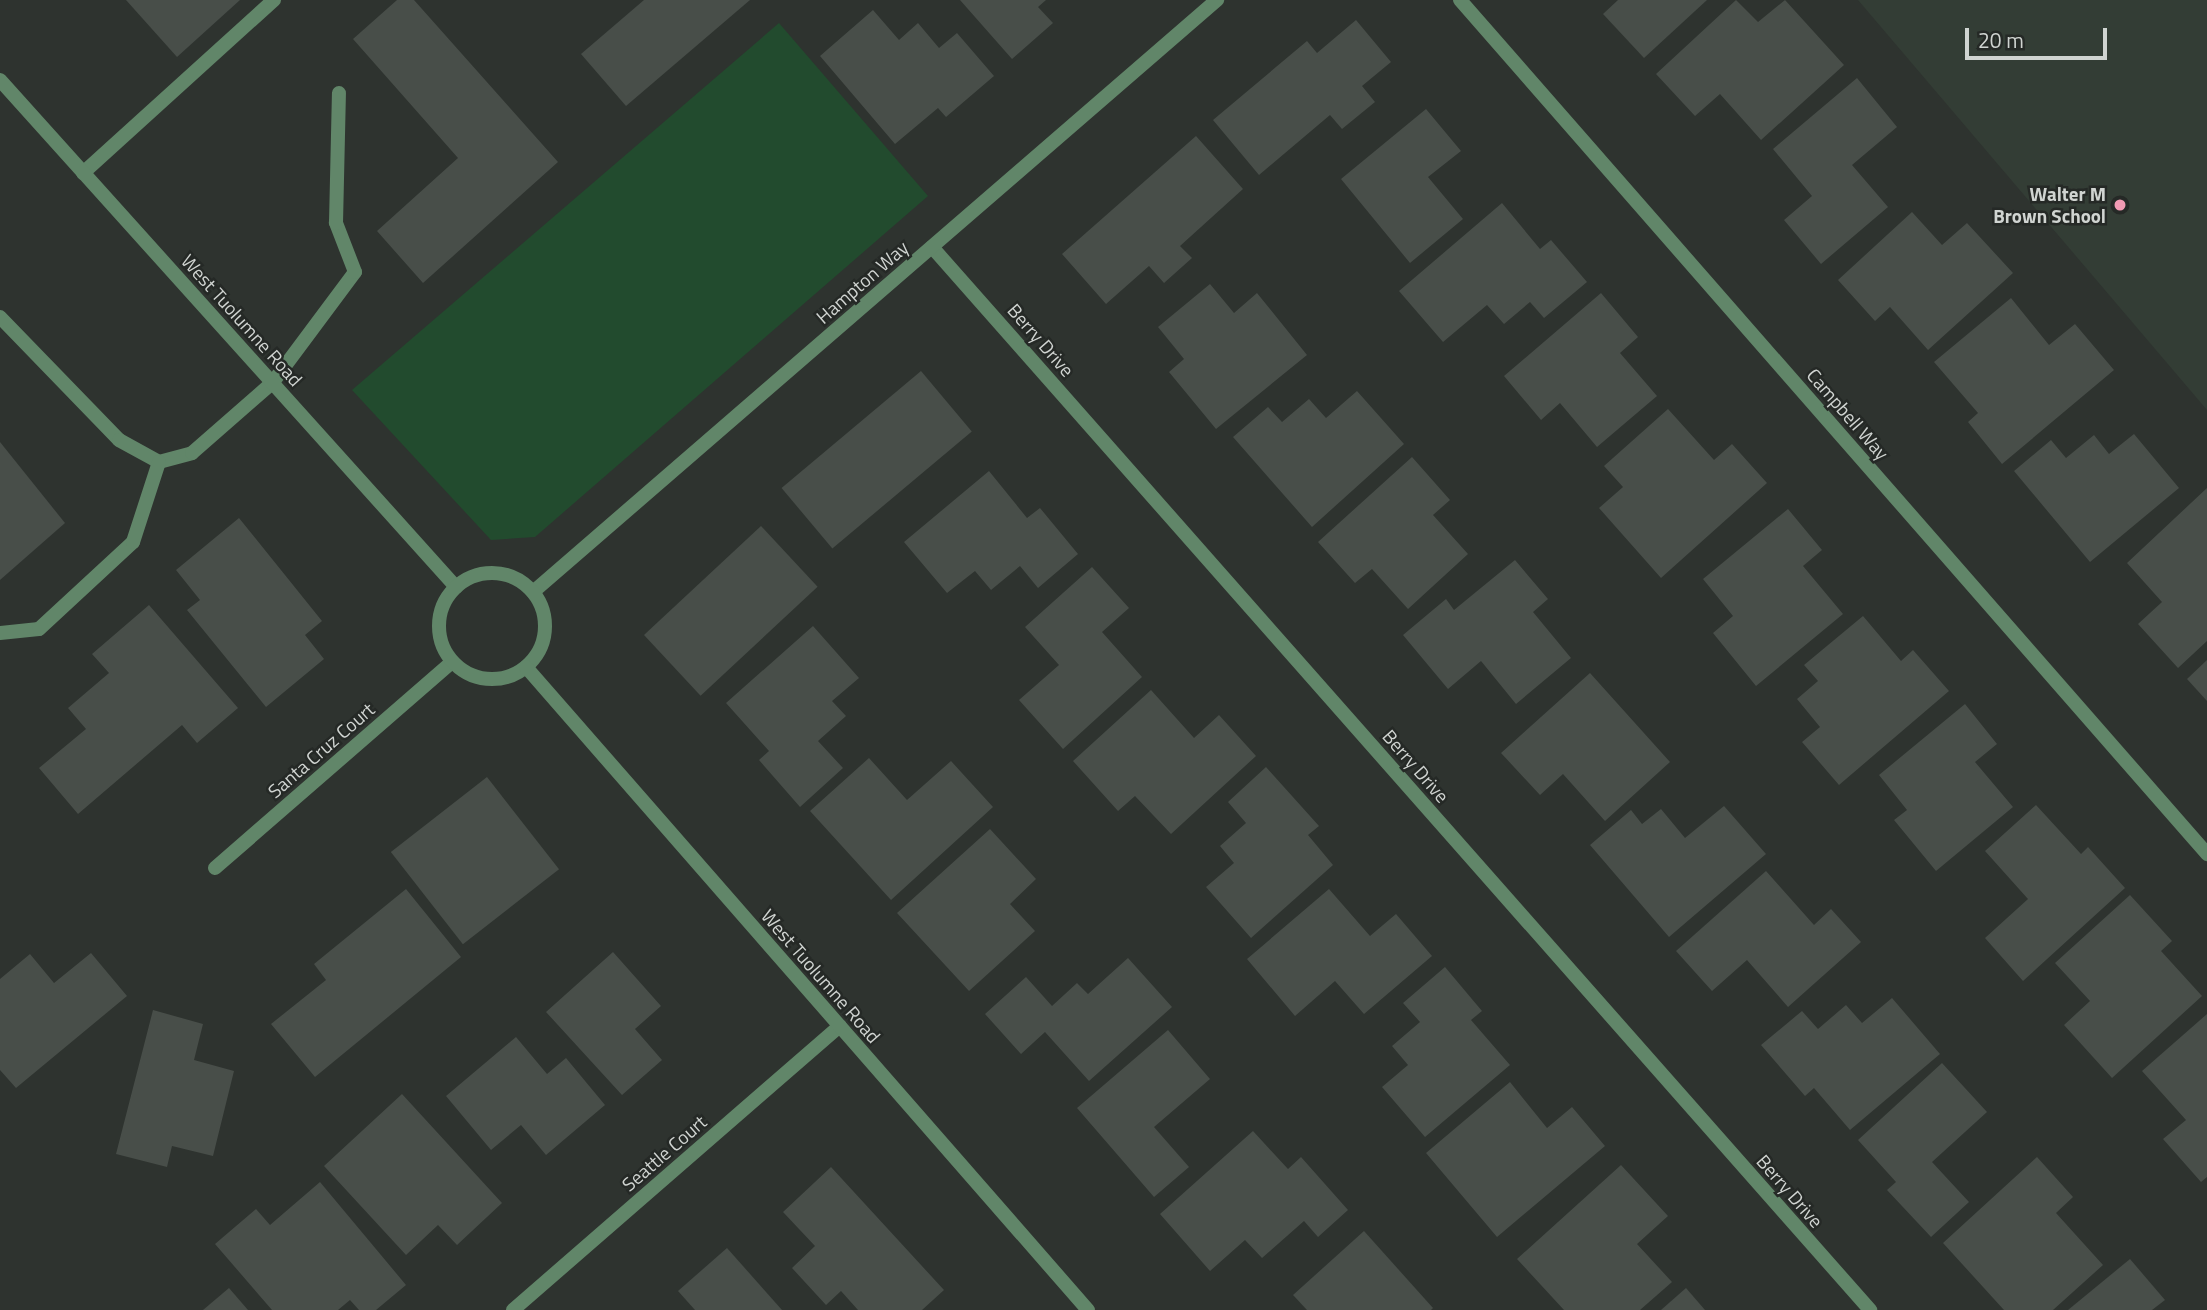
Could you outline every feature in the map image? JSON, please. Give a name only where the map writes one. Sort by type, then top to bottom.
[{"type":"street","points":[[83,173],[274,0]]},
{"type":"street","name":"Hampton Way","points":[[533,592],[1217,0]]},
{"type":"street","name":"Campbell Way","points":[[1460,0],[2207,854]]},
{"type":"street","name":"West Tuolumne Road","points":[[0,80],[456,587]]},
{"type":"street","points":[[0,317],[119,440],[159,462],[192,453],[273,382],[355,272],[336,223],[340,93]]},
{"type":"street","name":"Berry Drive","points":[[932,247],[1870,1310]]},
{"type":"street","points":[[0,633],[39,629],[133,542],[159,462]]},
{"type":"street","points":[[495,574],[533,592],[545,623],[540,647],[526,667],[480,678],[453,662],[439,632],[440,615],[456,587],[495,574]]},
{"type":"street","name":"Santa Cruz Court","points":[[215,867],[453,662]]},
{"type":"street","name":"West Tuolumne Road","points":[[526,667],[1088,1310]]},
{"type":"street","name":"Seattle Court","points":[[513,1310],[840,1026]]},
{"type":"shaded area","name":"Walter M Brown School","points":[[1858,0],[2207,0],[2207,410]]},
{"type":"green space","points":[[779,23],[928,196],[535,537],[491,540],[352,390]]},
{"type":"building","points":[[126,0],[240,0],[177,57]]},
{"type":"building","points":[[397,0],[414,0],[558,162],[423,283],[377,231],[458,158],[353,39]]},
{"type":"building","points":[[644,0],[750,0],[626,106],[581,54]]},
{"type":"building","points":[[960,0],[1046,0],[1038,7],[1053,23],[1012,59]]},
{"type":"building","points":[[1618,0],[1707,0],[1644,58],[1603,14]]},
{"type":"building","points":[[1736,0],[1758,22],[1785,0],[1844,65],[1761,140],[1720,94],[1695,116],[1656,74]]},
{"type":"building","points":[[873,10],[899,40],[918,23],[939,48],[957,33],[994,76],[946,117],[938,108],[895,144],[820,56]]},
{"type":"building","points":[[1356,20],[1391,62],[1362,86],[1375,102],[1342,129],[1330,115],[1259,175],[1213,120],[1307,41],[1317,53]]},
{"type":"building","points":[[1857,78],[1897,127],[1852,165],[1888,207],[1821,264],[1784,220],[1812,196],[1773,149]]},
{"type":"building","points":[[1426,109],[1461,151],[1428,177],[1463,219],[1410,263],[1341,179]]},
{"type":"building","points":[[1196,136],[1243,189],[1180,246],[1192,258],[1164,283],[1149,266],[1106,304],[1062,254]]},
{"type":"building","points":[[1502,203],[1540,249],[1551,240],[1587,282],[1544,318],[1530,302],[1504,324],[1487,305],[1443,342],[1399,291]]},
{"type":"building","points":[[1912,212],[1942,245],[1967,223],[2013,273],[1928,350],[1890,307],[1875,321],[1838,280]]},
{"type":"building","points":[[1210,284],[1234,313],[1257,293],[1307,355],[1216,429],[1169,372],[1184,359],[1158,327]]},
{"type":"building","points":[[1601,293],[1638,337],[1620,353],[1657,396],[1597,447],[1560,403],[1541,420],[1504,376]]},
{"type":"building","points":[[2011,298],[2049,345],[2075,324],[2114,370],[2002,464],[1968,422],[1978,413],[1934,362]]},
{"type":"building","points":[[921,371],[972,432],[832,549],[782,488]]},
{"type":"building","points":[[1357,391],[1404,444],[1312,527],[1233,437],[1268,407],[1282,422],[1309,399],[1326,418]]},
{"type":"building","points":[[1668,409],[1714,460],[1732,444],[1767,483],[1661,578],[1599,508],[1623,487],[1604,466]]},
{"type":"building","points":[[2134,434],[2179,488],[2090,562],[2014,471],[2051,440],[2066,458],[2094,435],[2109,454]]},
{"type":"building","points":[[0,442],[65,523],[0,580]]},
{"type":"building","points":[[1412,457],[1450,500],[1433,515],[1468,554],[1408,609],[1372,569],[1355,583],[1318,542]]},
{"type":"building","points":[[989,471],[1027,518],[1040,508],[1078,554],[1038,588],[1020,566],[991,590],[975,571],[947,593],[904,542]]},
{"type":"building","points":[[2207,488],[2207,641],[2178,668],[2138,624],[2162,602],[2127,563]]},
{"type":"building","points":[[1788,509],[1822,550],[1803,566],[1843,614],[1756,686],[1713,633],[1733,616],[1703,579]]},
{"type":"building","points":[[239,518],[322,621],[305,635],[324,659],[266,707],[187,610],[200,600],[176,570]]},
{"type":"building","points":[[761,526],[818,587],[701,696],[644,635]]},
{"type":"building","points":[[1515,560],[1548,599],[1533,612],[1571,658],[1516,704],[1481,661],[1448,689],[1403,635],[1446,599],[1454,610]]},
{"type":"building","points":[[1092,567],[1129,608],[1102,632],[1142,677],[1063,749],[1019,700],[1059,665],[1025,627]]},
{"type":"building","points":[[149,605],[238,708],[197,743],[182,725],[78,814],[39,768],[86,729],[68,708],[109,673],[92,654]]},
{"type":"building","points":[[1863,616],[1901,661],[1913,650],[1949,691],[1839,785],[1802,742],[1820,727],[1797,699],[1818,681],[1804,665]]},
{"type":"building","points":[[813,626],[859,678],[832,701],[846,716],[818,741],[843,768],[800,807],[759,760],[769,751],[726,703]]},
{"type":"building","points":[[2207,660],[2207,701],[2187,679]]},
{"type":"building","points":[[1590,673],[1670,762],[1605,821],[1563,774],[1540,795],[1501,753]]},
{"type":"building","points":[[1151,690],[1194,738],[1219,715],[1256,756],[1171,834],[1135,796],[1118,811],[1073,761]]},
{"type":"building","points":[[1965,704],[1997,744],[1975,762],[2013,807],[1936,871],[1894,820],[1907,810],[1879,775]]},
{"type":"building","points":[[869,758],[907,800],[951,761],[993,807],[891,900],[810,811]]},
{"type":"building","points":[[1266,767],[1319,826],[1308,835],[1333,865],[1251,938],[1206,887],[1234,863],[1220,846],[1246,823],[1228,802]]},
{"type":"building","points":[[487,777],[559,869],[463,944],[391,852]]},
{"type":"building","points":[[2036,805],[2081,854],[2088,847],[2125,888],[2023,981],[1985,938],[2028,899],[1985,851]]},
{"type":"building","points":[[1724,806],[1766,854],[1669,937],[1590,845],[1631,810],[1642,824],[1661,809],[1685,838]]},
{"type":"building","points":[[990,829],[1036,879],[1010,904],[1035,931],[969,991],[897,913]]},
{"type":"building","points":[[1766,871],[1814,925],[1831,909],[1861,942],[1788,1007],[1747,960],[1712,991],[1676,951]]},
{"type":"building","points":[[406,889],[461,957],[315,1077],[271,1024],[326,980],[314,964]]},
{"type":"building","points":[[1329,889],[1370,936],[1396,914],[1432,956],[1364,1014],[1335,981],[1295,1016],[1247,959]]},
{"type":"building","points":[[2130,895],[2172,941],[2161,951],[2202,996],[2112,1078],[2064,1025],[2090,1001],[2055,963]]},
{"type":"building","points":[[613,952],[661,1006],[635,1029],[662,1060],[622,1095],[546,1012]]},
{"type":"building","points":[[91,953],[127,996],[16,1088],[0,1070],[0,979],[30,954],[54,983]]},
{"type":"building","points":[[1128,958],[1172,1007],[1089,1081],[1045,1032],[1021,1054],[985,1014],[1026,977],[1052,1006],[1077,983],[1088,994]]},
{"type":"building","points":[[1445,967],[1482,1011],[1471,1020],[1510,1065],[1425,1137],[1382,1087],[1408,1065],[1392,1046],[1420,1022],[1403,1003]]},
{"type":"building","points":[[1892,998],[1940,1054],[1850,1130],[1814,1088],[1805,1096],[1761,1045],[1802,1011],[1818,1029],[1846,1005],[1862,1023]]},
{"type":"building","points":[[153,1010],[203,1024],[194,1060],[234,1071],[213,1156],[172,1146],[167,1167],[116,1154]]},
{"type":"building","points":[[2207,1014],[2207,1177],[2201,1182],[2163,1139],[2186,1120],[2142,1071]]},
{"type":"building","points":[[1168,1030],[1210,1079],[1154,1127],[1189,1167],[1154,1197],[1077,1108]]},
{"type":"building","points":[[516,1037],[547,1074],[566,1058],[605,1105],[546,1155],[521,1125],[491,1150],[446,1096]]},
{"type":"building","points":[[1942,1063],[1987,1112],[1932,1162],[1969,1202],[1931,1237],[1887,1190],[1896,1182],[1858,1140]]},
{"type":"building","points":[[1510,1082],[1547,1128],[1572,1107],[1605,1146],[1497,1237],[1426,1153]]},
{"type":"building","points":[[402,1094],[502,1203],[457,1245],[438,1225],[406,1255],[324,1166]]},
{"type":"building","points":[[1253,1131],[1288,1169],[1301,1157],[1348,1210],[1318,1237],[1304,1221],[1262,1258],[1245,1240],[1210,1271],[1160,1214]]},
{"type":"building","points":[[2037,1157],[2073,1197],[2056,1213],[2103,1265],[2053,1310],[2004,1310],[1943,1243]]},
{"type":"building","points":[[1621,1165],[1668,1216],[1637,1244],[1672,1282],[1640,1310],[1564,1310],[1517,1259]]},
{"type":"building","points":[[831,1167],[944,1290],[922,1310],[858,1310],[841,1291],[826,1305],[792,1268],[815,1246],[783,1212]]},
{"type":"building","points":[[320,1182],[406,1285],[376,1310],[359,1310],[350,1300],[338,1310],[272,1310],[215,1244],[256,1209],[270,1225]]},
{"type":"building","points":[[1364,1231],[1433,1308],[1431,1310],[1307,1310],[1293,1295]]},
{"type":"building","points":[[727,1248],[782,1310],[695,1310],[678,1291]]},
{"type":"building","points":[[2130,1259],[2165,1300],[2152,1310],[2068,1310]]},
{"type":"building","points":[[229,1288],[248,1310],[203,1310]]},
{"type":"building","points":[[1686,1288],[1705,1310],[1661,1310]]},
{"type":"place","name":"Walter M Brown School","points":[[2120,205]]}]
